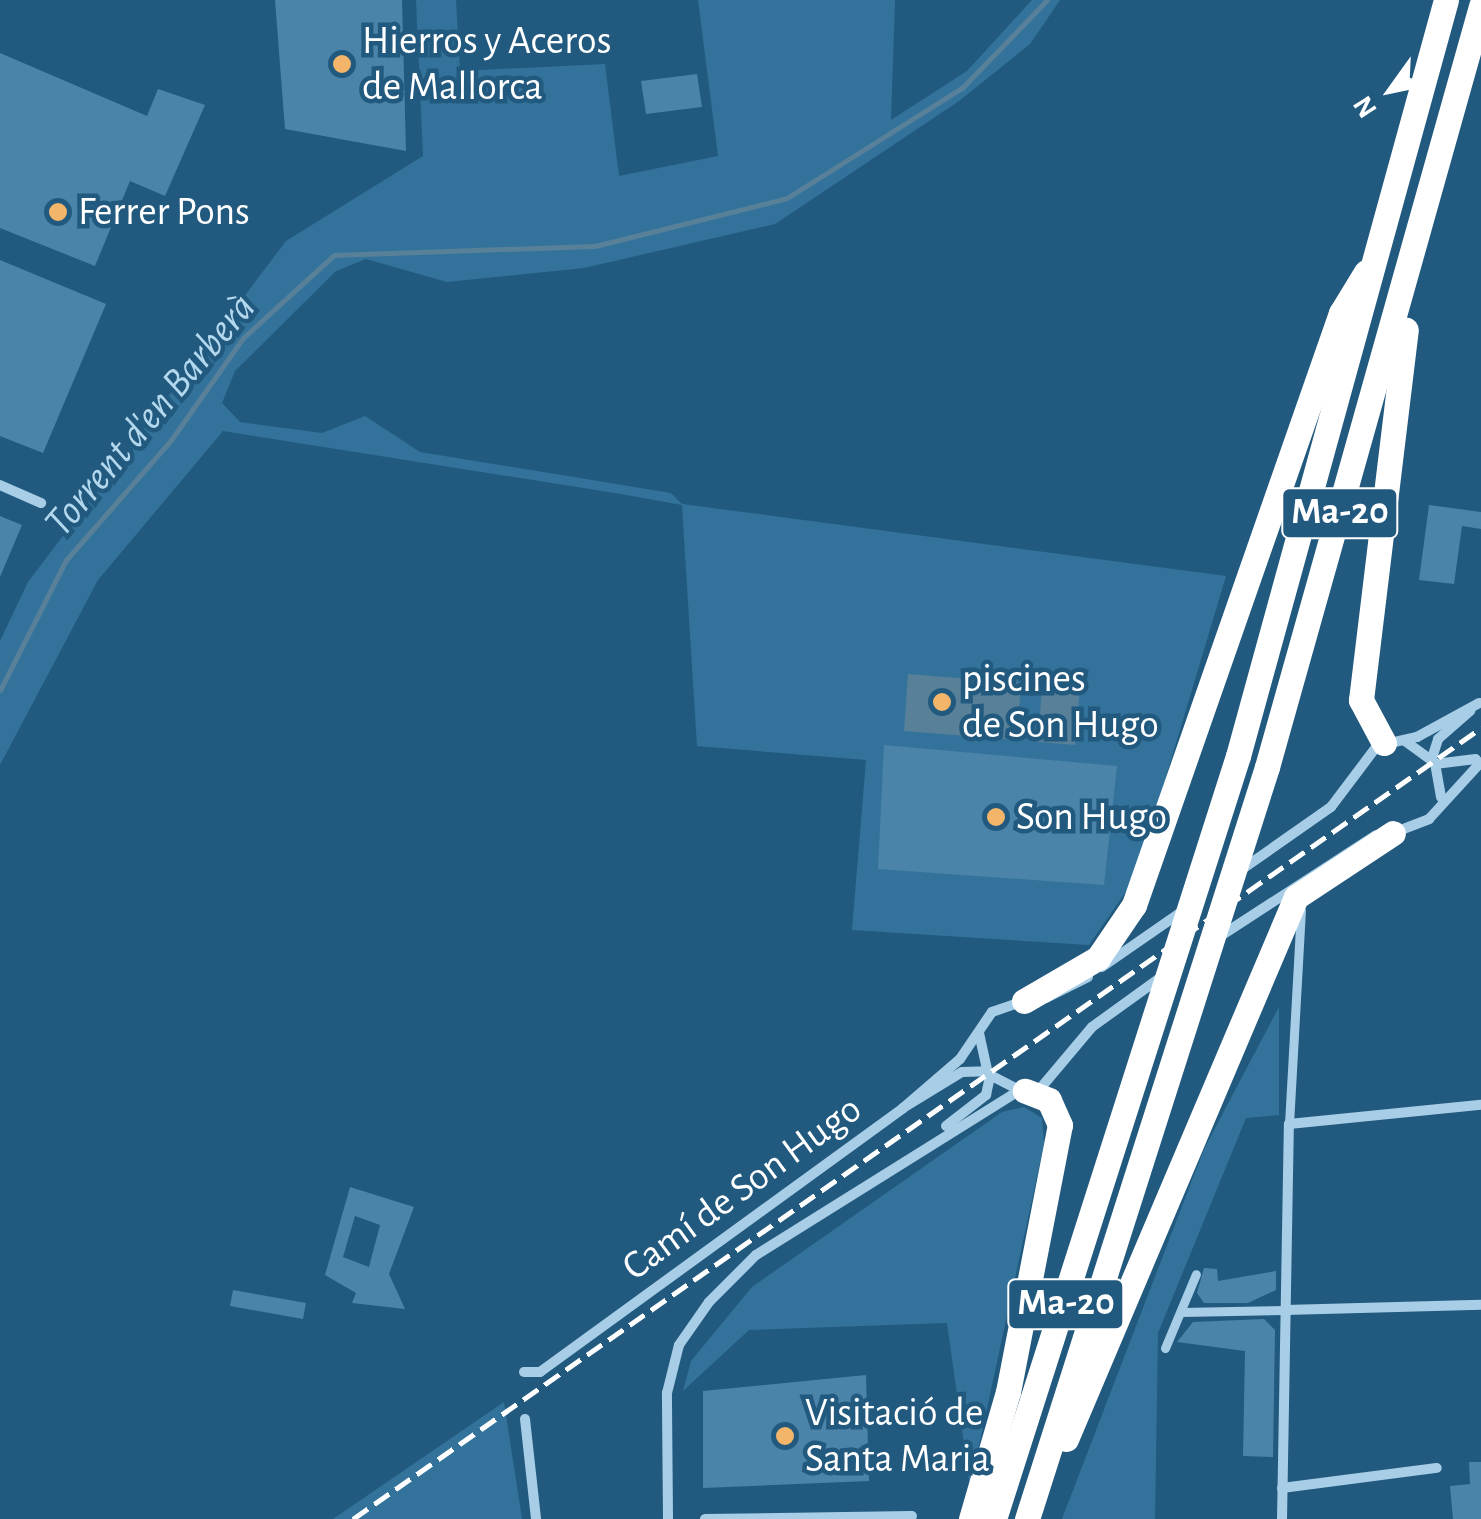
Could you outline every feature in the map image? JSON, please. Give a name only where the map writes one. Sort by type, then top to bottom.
[{"type":"highway","name":"Ma-20","points":[[994,1519],[1135,1088],[1238,756],[1446,0]]},
{"type":"highway","name":"Ma-20","points":[[1030,1510],[1267,767],[1414,260],[1481,6]]},
{"type":"highway","points":[[1024,1001],[1098,958],[1134,904],[1341,313],[1379,251]]},
{"type":"highway","points":[[1392,741],[1361,700],[1414,260]]},
{"type":"highway","points":[[1030,1510],[1092,1392],[1296,897],[1392,833]]},
{"type":"highway","points":[[971,1519],[1008,1392],[1060,1125],[1053,1104],[1022,1091]]},
{"type":"street","points":[[0,486],[42,502]]},
{"type":"street","points":[[903,1108],[960,1059],[1000,1006],[1070,990],[1331,807],[1392,741],[1480,702]]},
{"type":"street","points":[[1436,810],[1433,761],[1438,739],[1480,702]]},
{"type":"street","points":[[1392,741],[1433,761],[1481,759]]},
{"type":"street","points":[[930,1140],[1022,1091],[1052,1083],[1092,1027],[1294,881],[1362,838],[1392,833],[1436,810],[1481,759]]},
{"type":"street","points":[[1282,1519],[1289,1124],[1301,908]]},
{"type":"street","points":[[668,1519],[667,1393],[679,1345],[709,1302],[756,1256],[930,1140],[986,1095],[988,1074],[981,1027]]},
{"type":"street","name":"Camí de Son Hugo","points":[[524,1372],[540,1372],[903,1108],[962,1072],[988,1074]]},
{"type":"street","points":[[988,1074],[1022,1091]]},
{"type":"street","points":[[1289,1124],[1481,1105]]},
{"type":"street","points":[[1166,1348],[1196,1274]]},
{"type":"street","points":[[1181,1312],[1481,1305]]},
{"type":"street","points":[[525,1418],[536,1519]]},
{"type":"street","points":[[1282,1488],[1437,1468]]},
{"type":"street","points":[[706,1519],[912,1516]]},
{"type":"shaded area","points":[[416,0],[456,0],[460,71],[605,64],[619,176],[718,156],[698,0],[895,0],[891,120],[967,71],[1032,0],[1060,0],[1030,44],[959,101],[775,224],[584,268],[447,282],[366,259],[336,271],[235,371],[222,403],[240,422],[322,433],[365,416],[420,452],[671,493],[682,504],[1226,576],[1136,877],[1089,945],[852,930],[866,760],[697,746],[682,505],[621,494],[223,431],[98,580],[0,765],[0,641],[28,582],[286,241],[423,156]]},
{"type":"shaded area","points":[[908,674],[1021,683],[1017,740],[904,731]]},
{"type":"shaded area","points":[[1042,685],[1080,688],[1075,745],[1038,742]]},
{"type":"shaded area","points":[[1279,1007],[1279,1115],[1246,1118],[1158,1333],[1155,1519],[1062,1519],[1204,1149]]},
{"type":"shaded area","points":[[1024,1107],[1042,1118],[1044,1144],[970,1487],[947,1323],[749,1330],[683,1391],[691,1361],[752,1287],[1002,1112]]},
{"type":"shaded area","points":[[504,1402],[522,1519],[333,1519]]},
{"type":"building","name":"Hierros y Aceros de Mallorca","points":[[275,0],[402,0],[406,151],[285,129]]},
{"type":"building","points":[[0,53],[147,116],[158,89],[205,105],[165,196],[130,181],[95,266],[0,228]]},
{"type":"building","points":[[697,74],[702,107],[646,114],[641,81]]},
{"type":"building","points":[[0,260],[106,304],[43,453],[0,436]]},
{"type":"building","points":[[1429,505],[1481,512],[1481,529],[1462,526],[1454,584],[1419,580]]},
{"type":"building","points":[[0,516],[22,525],[0,577]]},
{"type":"building","name":"Son Hugo","points":[[884,745],[1117,766],[1104,885],[878,869]]},
{"type":"building","points":[[350,1187],[414,1207],[389,1274],[405,1309],[352,1303],[356,1293],[325,1275]],"holes":[[[355,1216],[380,1225],[369,1267],[343,1257]]]},
{"type":"building","points":[[1204,1268],[1217,1269],[1218,1281],[1276,1271],[1276,1290],[1248,1303],[1204,1303],[1197,1293]]},
{"type":"building","points":[[233,1290],[306,1303],[303,1319],[230,1306]]},
{"type":"building","points":[[1264,1319],[1275,1330],[1273,1457],[1243,1456],[1245,1351],[1177,1342],[1193,1322]]},
{"type":"building","name":"Visitació de Santa Maria","points":[[866,1375],[869,1481],[703,1488],[703,1391]]},
{"type":"building","points":[[1469,1462],[1481,1462],[1481,1519],[1453,1519],[1450,1486],[1470,1484]]},
{"type":"waterway","name":"Torrent d'en Barberà","points":[[0,690],[66,560],[171,440],[243,338],[334,255],[595,246],[787,198],[962,88],[1047,0]]},
{"type":"railway","points":[[353,1519],[1481,728]]},
{"type":"place","name":"Hierros y Aceros de Mallorca","points":[[342,64]]},
{"type":"place","name":"Ferrer Pons","points":[[58,212]]},
{"type":"place","name":"piscines de Son Hugo","points":[[942,702]]},
{"type":"place","name":"Son Hugo","points":[[996,817]]},
{"type":"place","name":"Visitació de Santa Maria","points":[[785,1436]]}]
